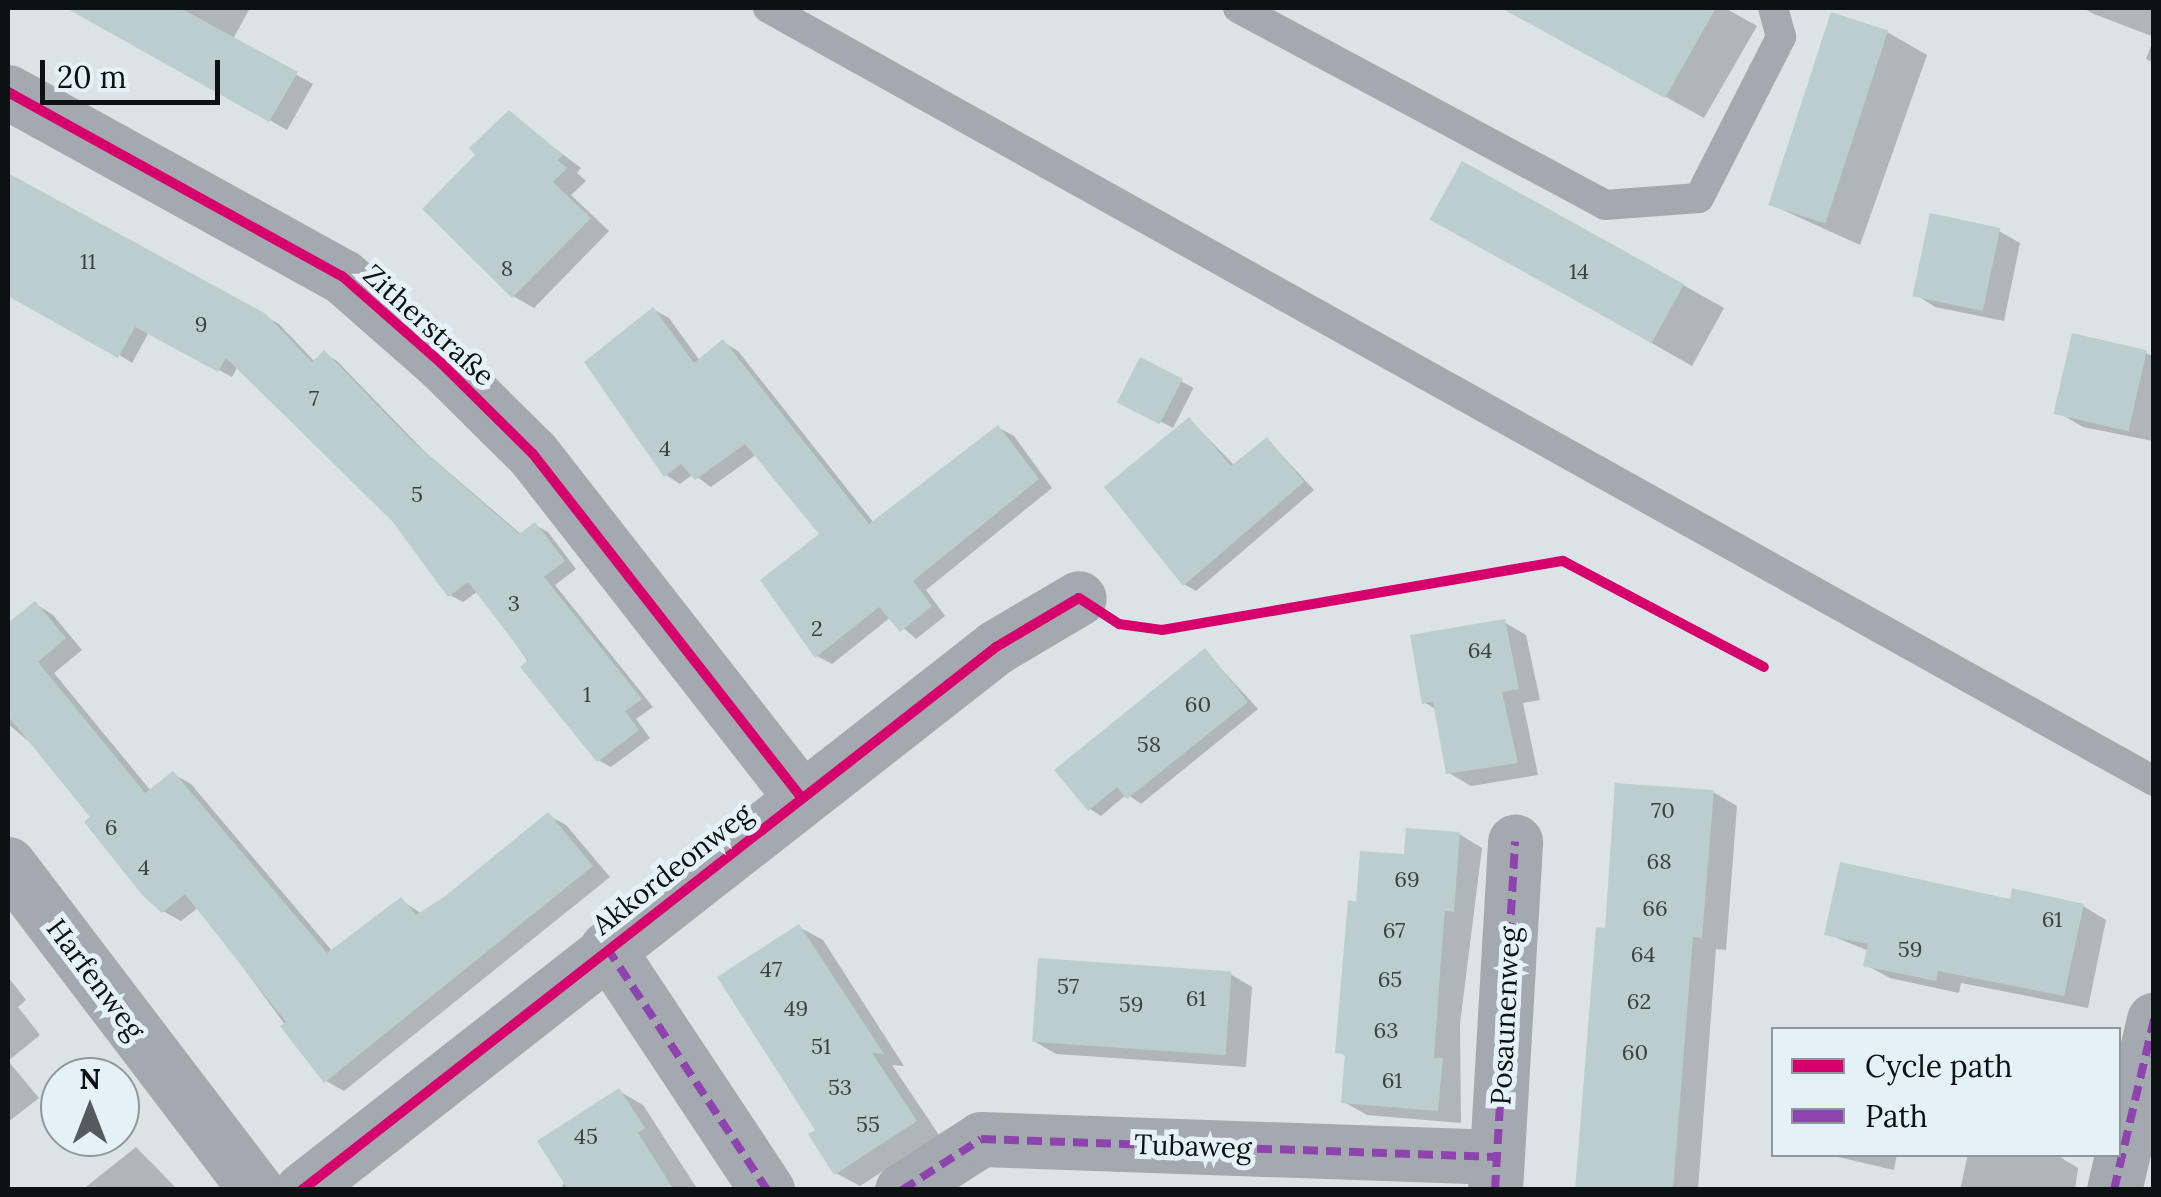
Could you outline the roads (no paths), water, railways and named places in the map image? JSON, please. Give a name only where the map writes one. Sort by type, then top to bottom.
[{"type":"street","name":"Zitherstraße","points":[[8,92],[342,276],[428,352],[532,454],[801,797]]},
{"type":"street","name":"Akkordeonweg","points":[[302,1190],[996,646],[1080,598]]},
{"type":"street","name":"Posaunenweg","points":[[1496,1173],[1515,842]]},
{"type":"street","name":"Harfenweg","points":[[8,864],[256,1190]]},
{"type":"street","points":[[607,948],[767,1190]]},
{"type":"street","points":[[2124,1113],[2154,1020]]},
{"type":"street","name":"Tubaweg","points":[[902,1190],[980,1139],[1496,1173]]},
{"type":"street","points":[[2114,1190],[2118,1157]]},
{"type":"lane","points":[[768,8],[2154,781]]},
{"type":"lane","points":[[1238,8],[1606,205],[1699,198],[1781,37],[1773,8]]}]
